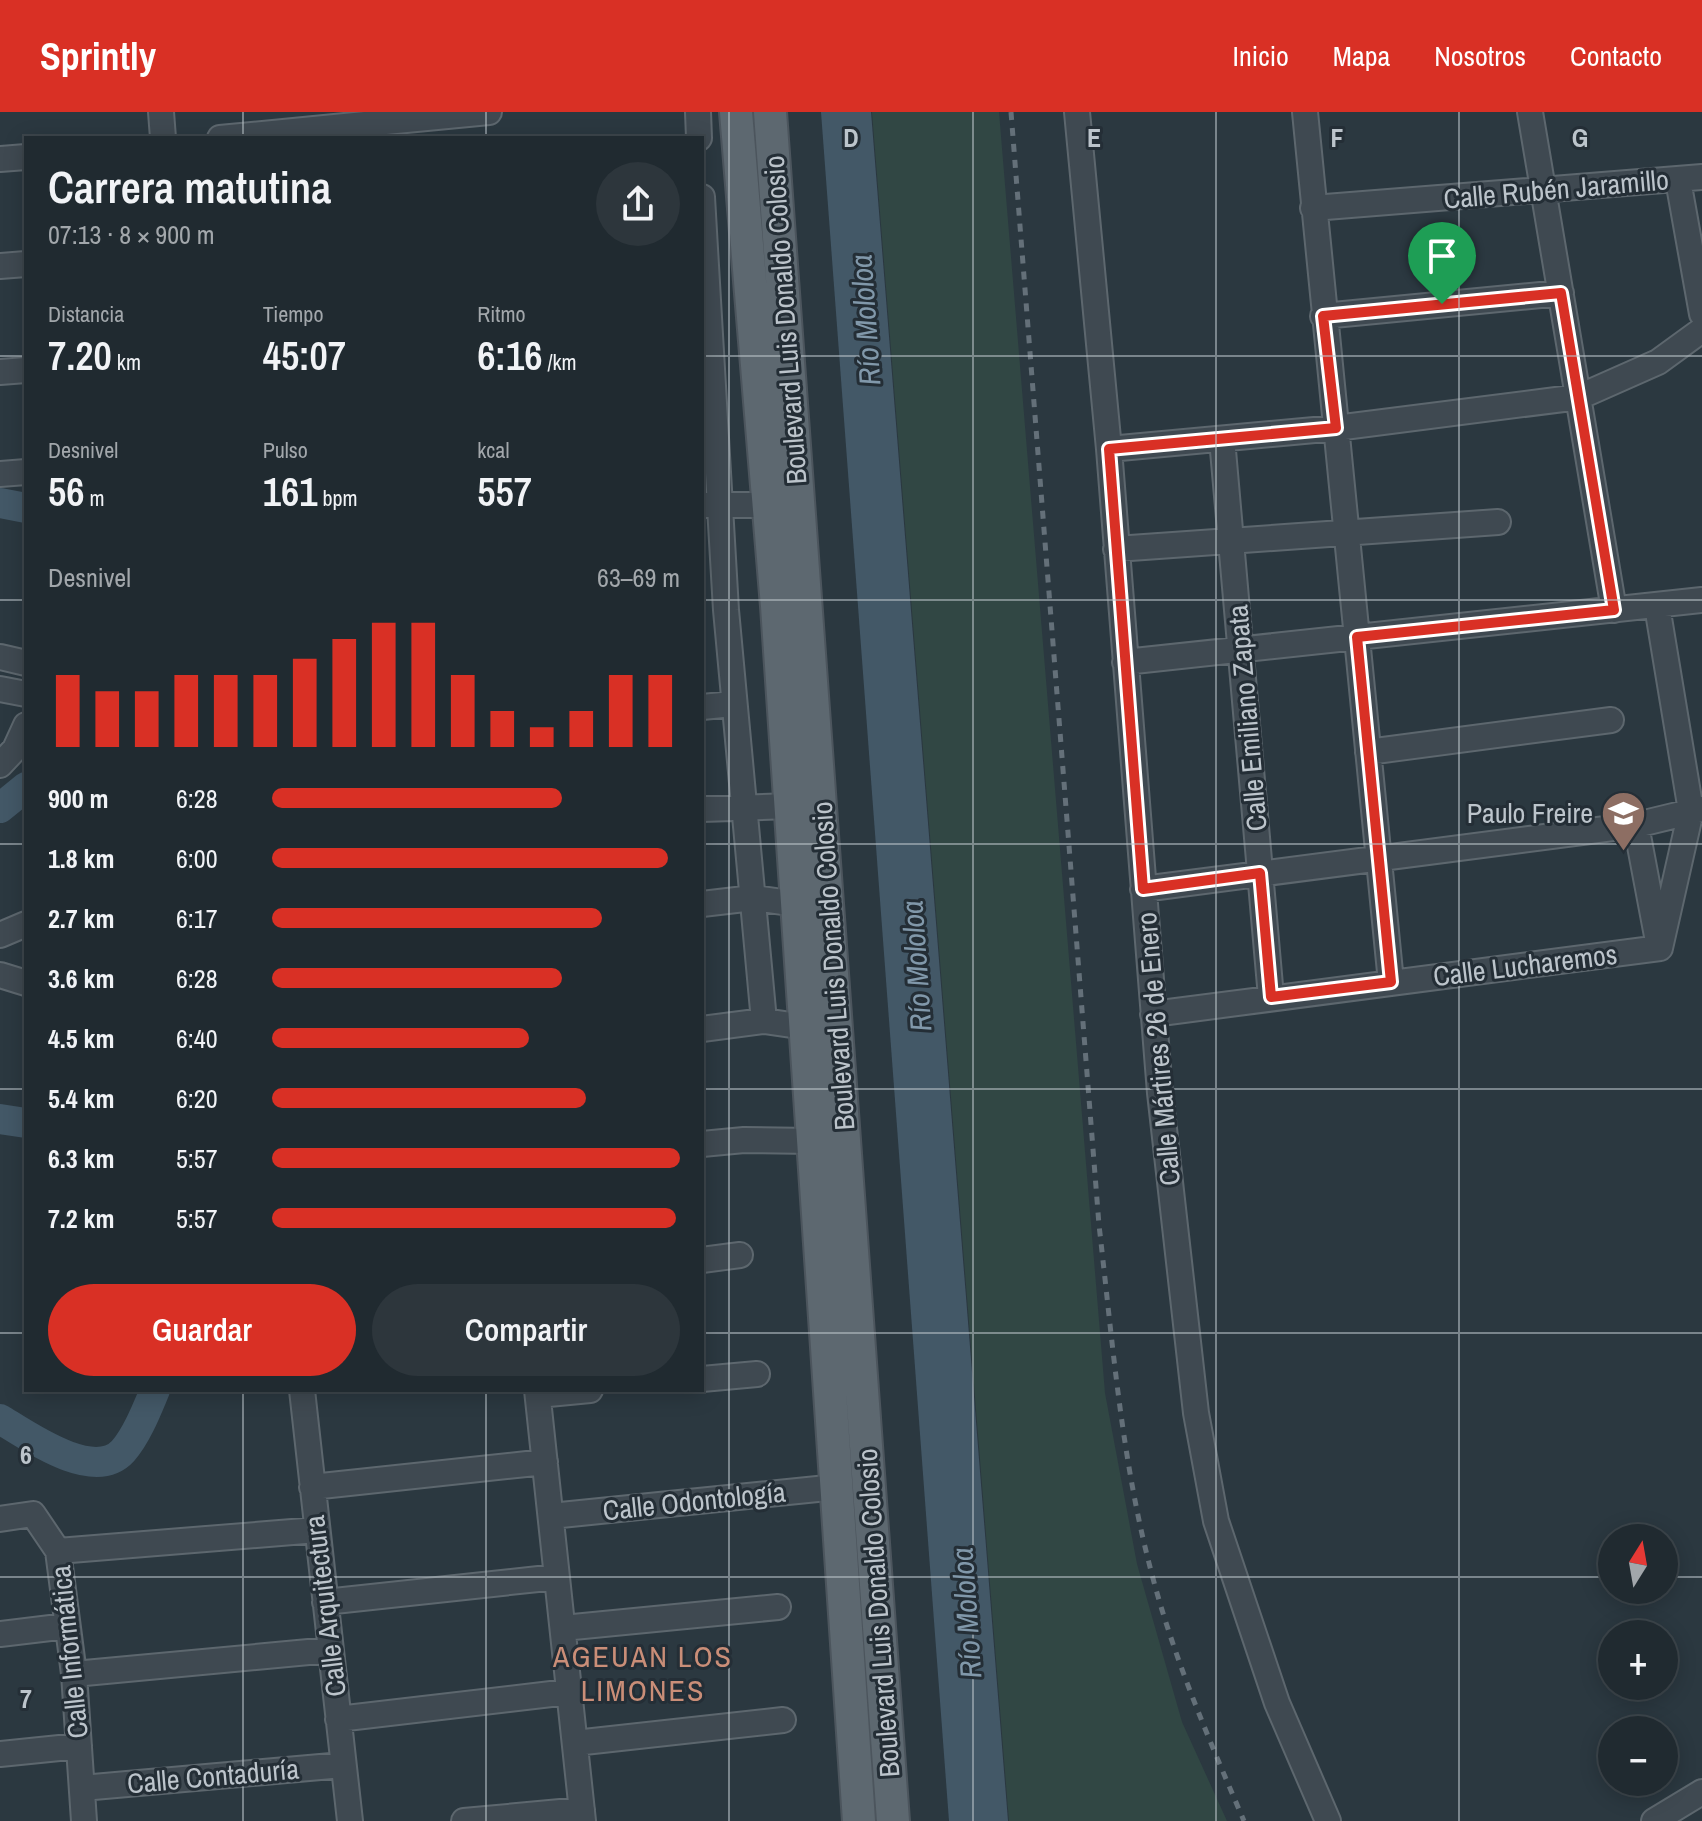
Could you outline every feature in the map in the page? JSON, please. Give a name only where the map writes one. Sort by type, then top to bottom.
[{"type":"main road","name":"Boulevard Luis Donaldo Colosio","points":[[736,112],[769,505],[795,651],[790,806],[859,1821]]},
{"type":"main road","name":"Boulevard Luis Donaldo Colosio","points":[[770,112],[795,651],[893,1821]]},
{"type":"street","points":[[161,112],[163,136]]},
{"type":"street","points":[[248,136],[441,122],[489,112]]},
{"type":"street","points":[[698,112],[699,136]]},
{"type":"street","name":"Calle Mártires 26 de Enero","points":[[1077,112],[1109,449],[1153,1014],[1196,1413],[1216,1521],[1277,1703],[1328,1821]]},
{"type":"street","points":[[1305,112],[1391,982]]},
{"type":"street","points":[[1530,112],[1614,610]]},
{"type":"street","points":[[0,159],[24,157]]},
{"type":"street","points":[[1690,178],[1702,314]]},
{"type":"street","name":"Calle Rubén Jaramillo","points":[[1313,208],[1690,178]]},
{"type":"street","points":[[704,195],[744,196]]},
{"type":"street","points":[[0,266],[24,264]]},
{"type":"street","points":[[704,266],[714,611],[733,704],[764,1021]]},
{"type":"street","points":[[1323,316],[1561,293]]},
{"type":"street","points":[[1109,449],[1336,428],[1579,397],[1658,362],[1702,330]]},
{"type":"street","points":[[0,372],[24,370]]},
{"type":"street","name":"Calle Emiliano Zapata","points":[[1222,439],[1271,997]]},
{"type":"street","points":[[0,474],[24,472]]},
{"type":"street","points":[[711,504],[769,505]]},
{"type":"street","points":[[1116,549],[1498,522]]},
{"type":"street","points":[[1125,662],[1702,600]]},
{"type":"street","points":[[1657,606],[1697,810],[1660,948]]},
{"type":"street","points":[[0,657],[24,663]]},
{"type":"street","points":[[0,689],[24,694]]},
{"type":"street","points":[[704,707],[733,704]]},
{"type":"street","points":[[1368,752],[1611,720]]},
{"type":"street","points":[[5,753],[24,728]]},
{"type":"street","points":[[704,809],[744,805],[790,806]]},
{"type":"street","points":[[1143,889],[1636,825],[1697,810]]},
{"type":"street","points":[[1636,825],[1660,948]]},
{"type":"street","points":[[704,904],[753,898],[797,904]]},
{"type":"street","points":[[0,935],[24,925]]},
{"type":"street","name":"Calle Lucharemos","points":[[1153,1014],[1660,948]]},
{"type":"street","points":[[0,975],[24,982]]},
{"type":"street","points":[[704,1029],[764,1021],[805,1027]]},
{"type":"street","points":[[704,1144],[744,1140],[812,1141]]},
{"type":"street","points":[[704,1260],[740,1255]]},
{"type":"street","points":[[704,1379],[757,1374]]},
{"type":"street","name":"Calle Arquitectura","points":[[302,1392],[350,1821]]},
{"type":"street","points":[[464,1821],[582,1816],[537,1392]]},
{"type":"street","points":[[312,1487],[545,1462]]},
{"type":"street","name":"Calle Odontología","points":[[551,1516],[837,1487]]},
{"type":"street","points":[[0,1519],[33,1514],[58,1551]]},
{"type":"street","name":"Calle Informática","points":[[84,1821],[74,1674],[58,1551],[317,1530]]},
{"type":"street","points":[[325,1602],[557,1577]]},
{"type":"street","points":[[563,1628],[778,1607]]},
{"type":"street","points":[[0,1634],[67,1626]]},
{"type":"street","points":[[74,1674],[330,1650]]},
{"type":"street","points":[[338,1719],[568,1692]]},
{"type":"street","points":[[575,1743],[783,1720]]},
{"type":"street","points":[[0,1754],[79,1746]]},
{"type":"street","name":"Calle Contaduría","points":[[82,1788],[343,1765]]},
{"type":"street","points":[[1303,1821],[1312,1789]]},
{"type":"street","points":[[1654,1821],[1702,1792]]},
{"type":"green space","points":[[872,112],[999,112],[1105,1393],[1137,1564],[1182,1722],[1227,1821],[1009,1821]]},
{"type":"water","name":"Río Mololoa","points":[[821,112],[871,112],[1008,1821],[949,1821]]},
{"type":"waterway","points":[[0,503],[24,508]]},
{"type":"waterway","points":[[0,808],[24,789]]},
{"type":"waterway","points":[[0,1119],[24,1123]]},
{"type":"waterway","points":[[0,1419],[61,1453],[95,1462],[111,1460],[123,1451],[133,1437],[154,1392]]},
{"type":"railway","points":[[1011,112],[1099,1225],[1118,1395],[1139,1522],[1158,1596],[1191,1694],[1244,1821]]},
{"type":"place","name":"Paulo Freire","points":[[1624,852]]},
{"type":"district","name":"AGEUAN LOS LIMONES","points":[[643,1673]]},
{"type":"route","points":[[1561,293],[1614,610],[1357,637],[1391,982],[1271,997],[1260,873],[1143,889],[1109,449],[1336,428],[1323,316],[1442,304],[1561,293]]}]
